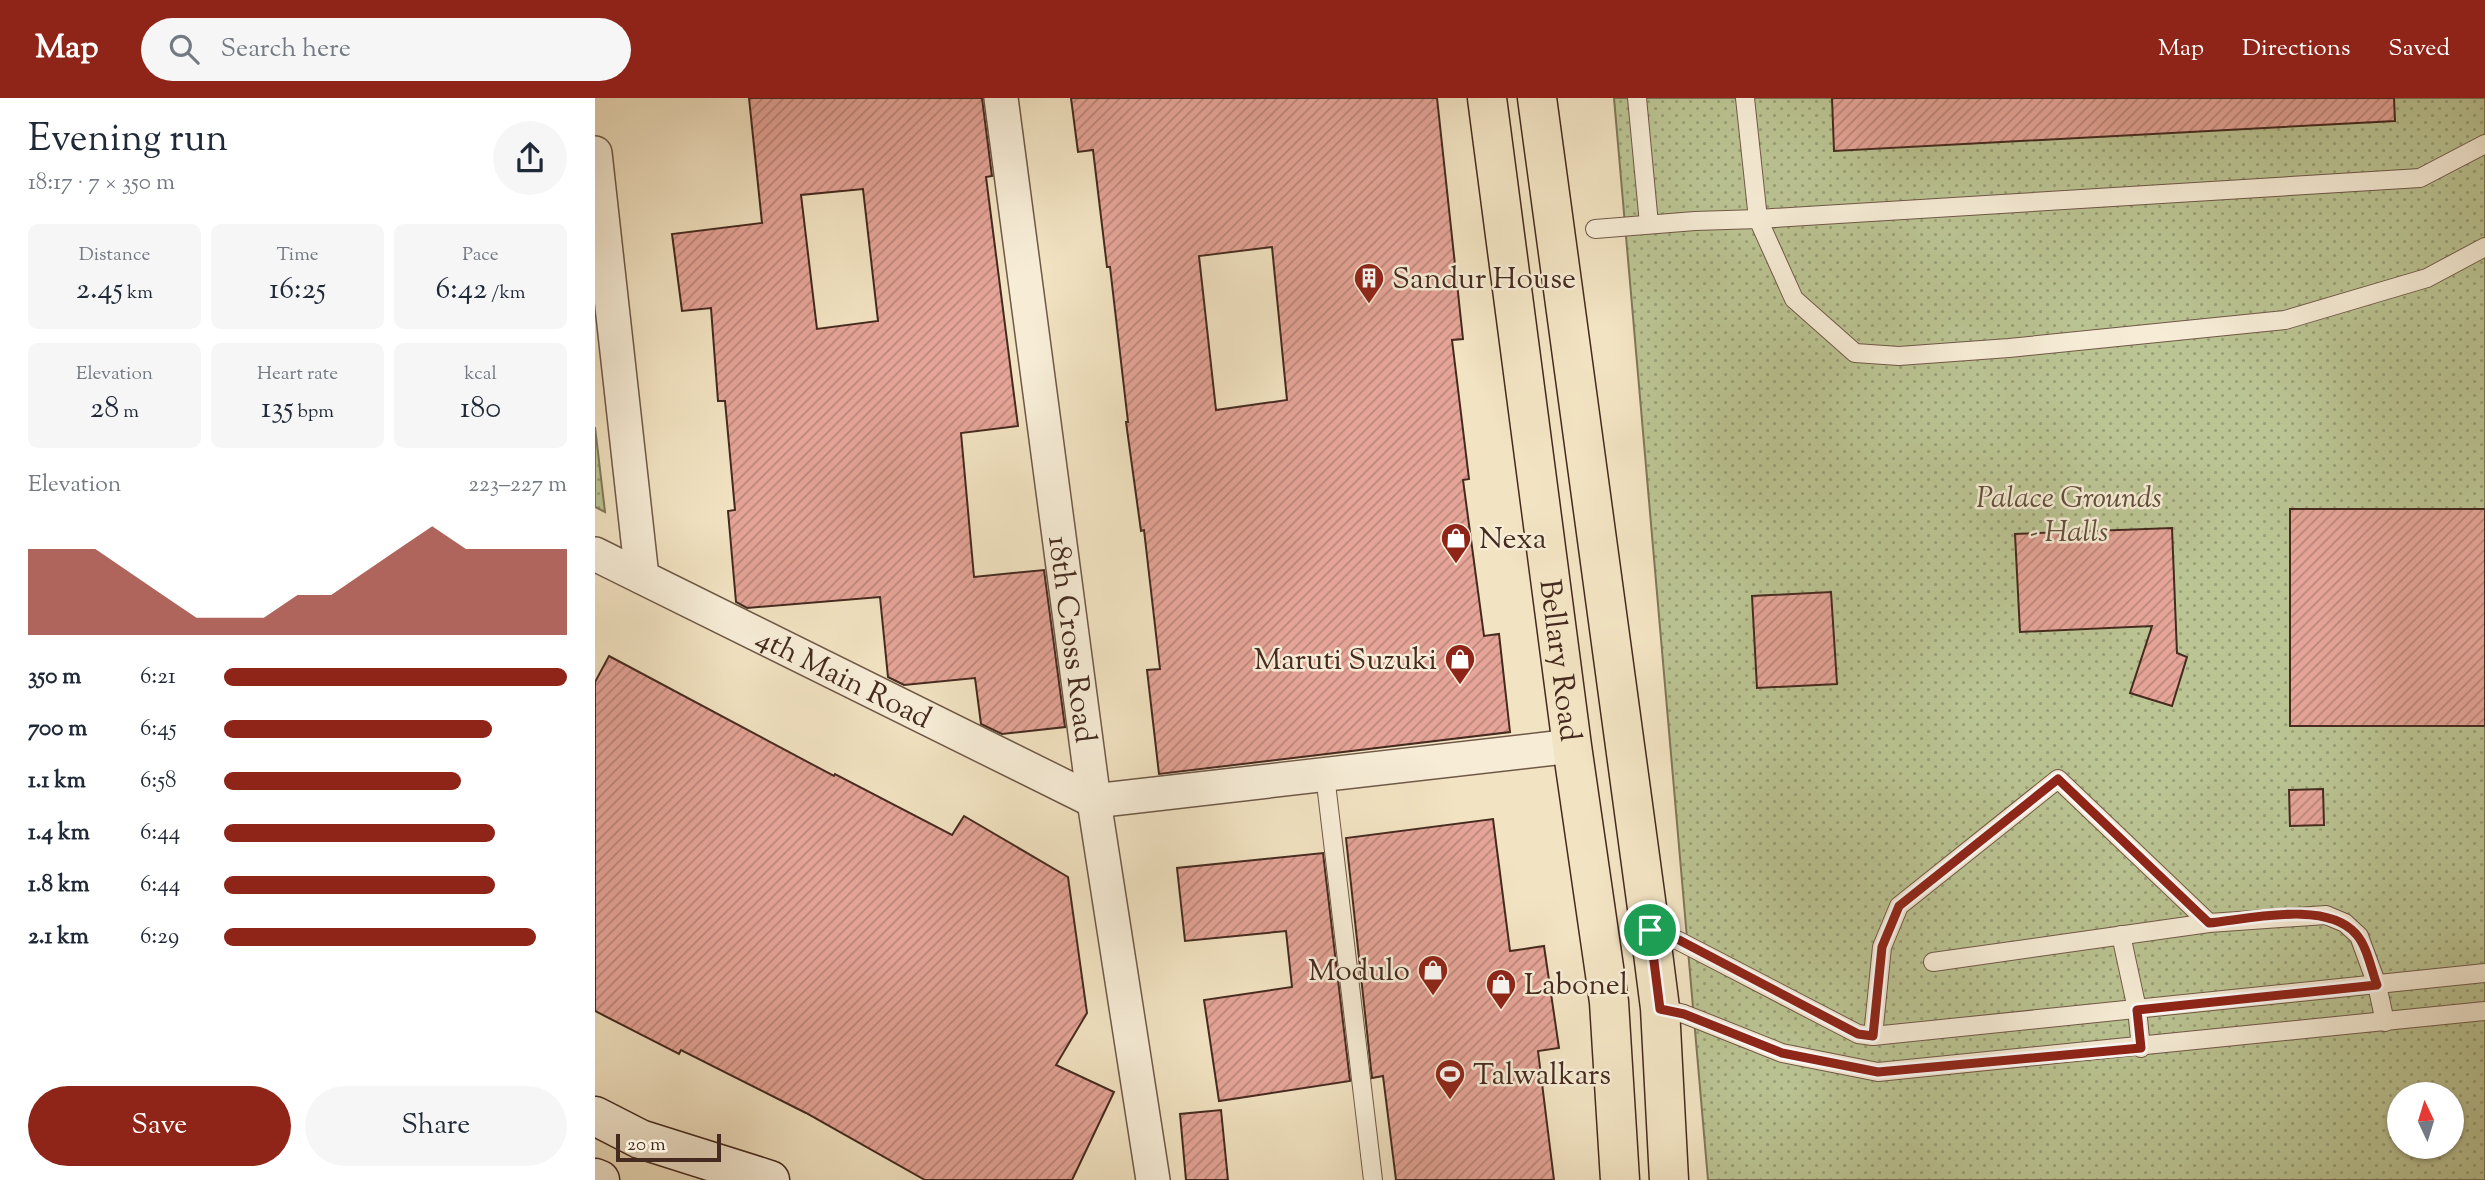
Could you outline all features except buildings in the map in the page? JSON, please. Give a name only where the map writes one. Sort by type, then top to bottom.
[{"type":"main road","name":"Bellary Road","points":[[1487,98],[1572,746],[1609,1002],[1621,1180]]},
{"type":"main road","name":"Bellary Road","points":[[1537,98],[1660,1009],[1669,1180]]},
{"type":"main road","points":[[595,1116],[716,1180]]},
{"type":"main road","points":[[640,1139],[770,1180]]},
{"type":"street","name":"18th Cross Road","points":[[1001,98],[1094,801],[1153,1180]]},
{"type":"street","points":[[595,153],[642,577]]},
{"type":"street","name":"4th Main Road","points":[[595,554],[1094,801]]},
{"type":"street","points":[[1094,801],[1572,746]]},
{"type":"lane","points":[[1637,98],[1649,225]]},
{"type":"lane","points":[[1745,98],[1758,219],[1794,299],[1855,353],[1899,356],[2009,348],[2285,320],[2427,278],[2485,247]]},
{"type":"lane","points":[[1595,229],[2420,178],[2485,144]]},
{"type":"lane","points":[[1325,775],[1373,1180]]},
{"type":"lane","points":[[1873,1036],[1882,947],[1899,906],[2058,779],[2209,923]]},
{"type":"lane","points":[[1933,962],[2209,923],[2326,915],[2345,923],[2359,936],[2377,985],[2385,1022]]},
{"type":"lane","points":[[1650,930],[1679,940],[1858,1034],[1873,1036],[2485,973]]},
{"type":"lane","points":[[2121,935],[2137,1010],[2141,1048]]},
{"type":"lane","points":[[1660,1009],[1684,1014],[1782,1053],[1878,1072],[2485,1012]]},
{"type":"green space","name":"Palace Grounds - Halls","points":[[1614,98],[2485,98],[2485,1180],[1708,1180]]},
{"type":"green space","points":[[595,427],[605,512],[595,507]]},
{"type":"place","name":"Sandur House","points":[[1369,305]]},
{"type":"place","name":"Nexa","points":[[1456,565]]},
{"type":"place","name":"Maruti Suzuki","points":[[1460,686]]},
{"type":"place","name":"Modulo","points":[[1433,997]]},
{"type":"place","name":"Labonel","points":[[1501,1011]]},
{"type":"place","name":"Talwalkars","points":[[1450,1101]]},
{"type":"route","points":[[2058,779],[2209,923],[2326,915],[2345,923],[2359,936],[2377,985],[2137,1010],[2141,1048],[1878,1072],[1782,1053],[1684,1014],[1660,1009],[1650,930],[1679,940],[1858,1034],[1873,1036],[1882,947],[1899,906],[2058,779]]}]
